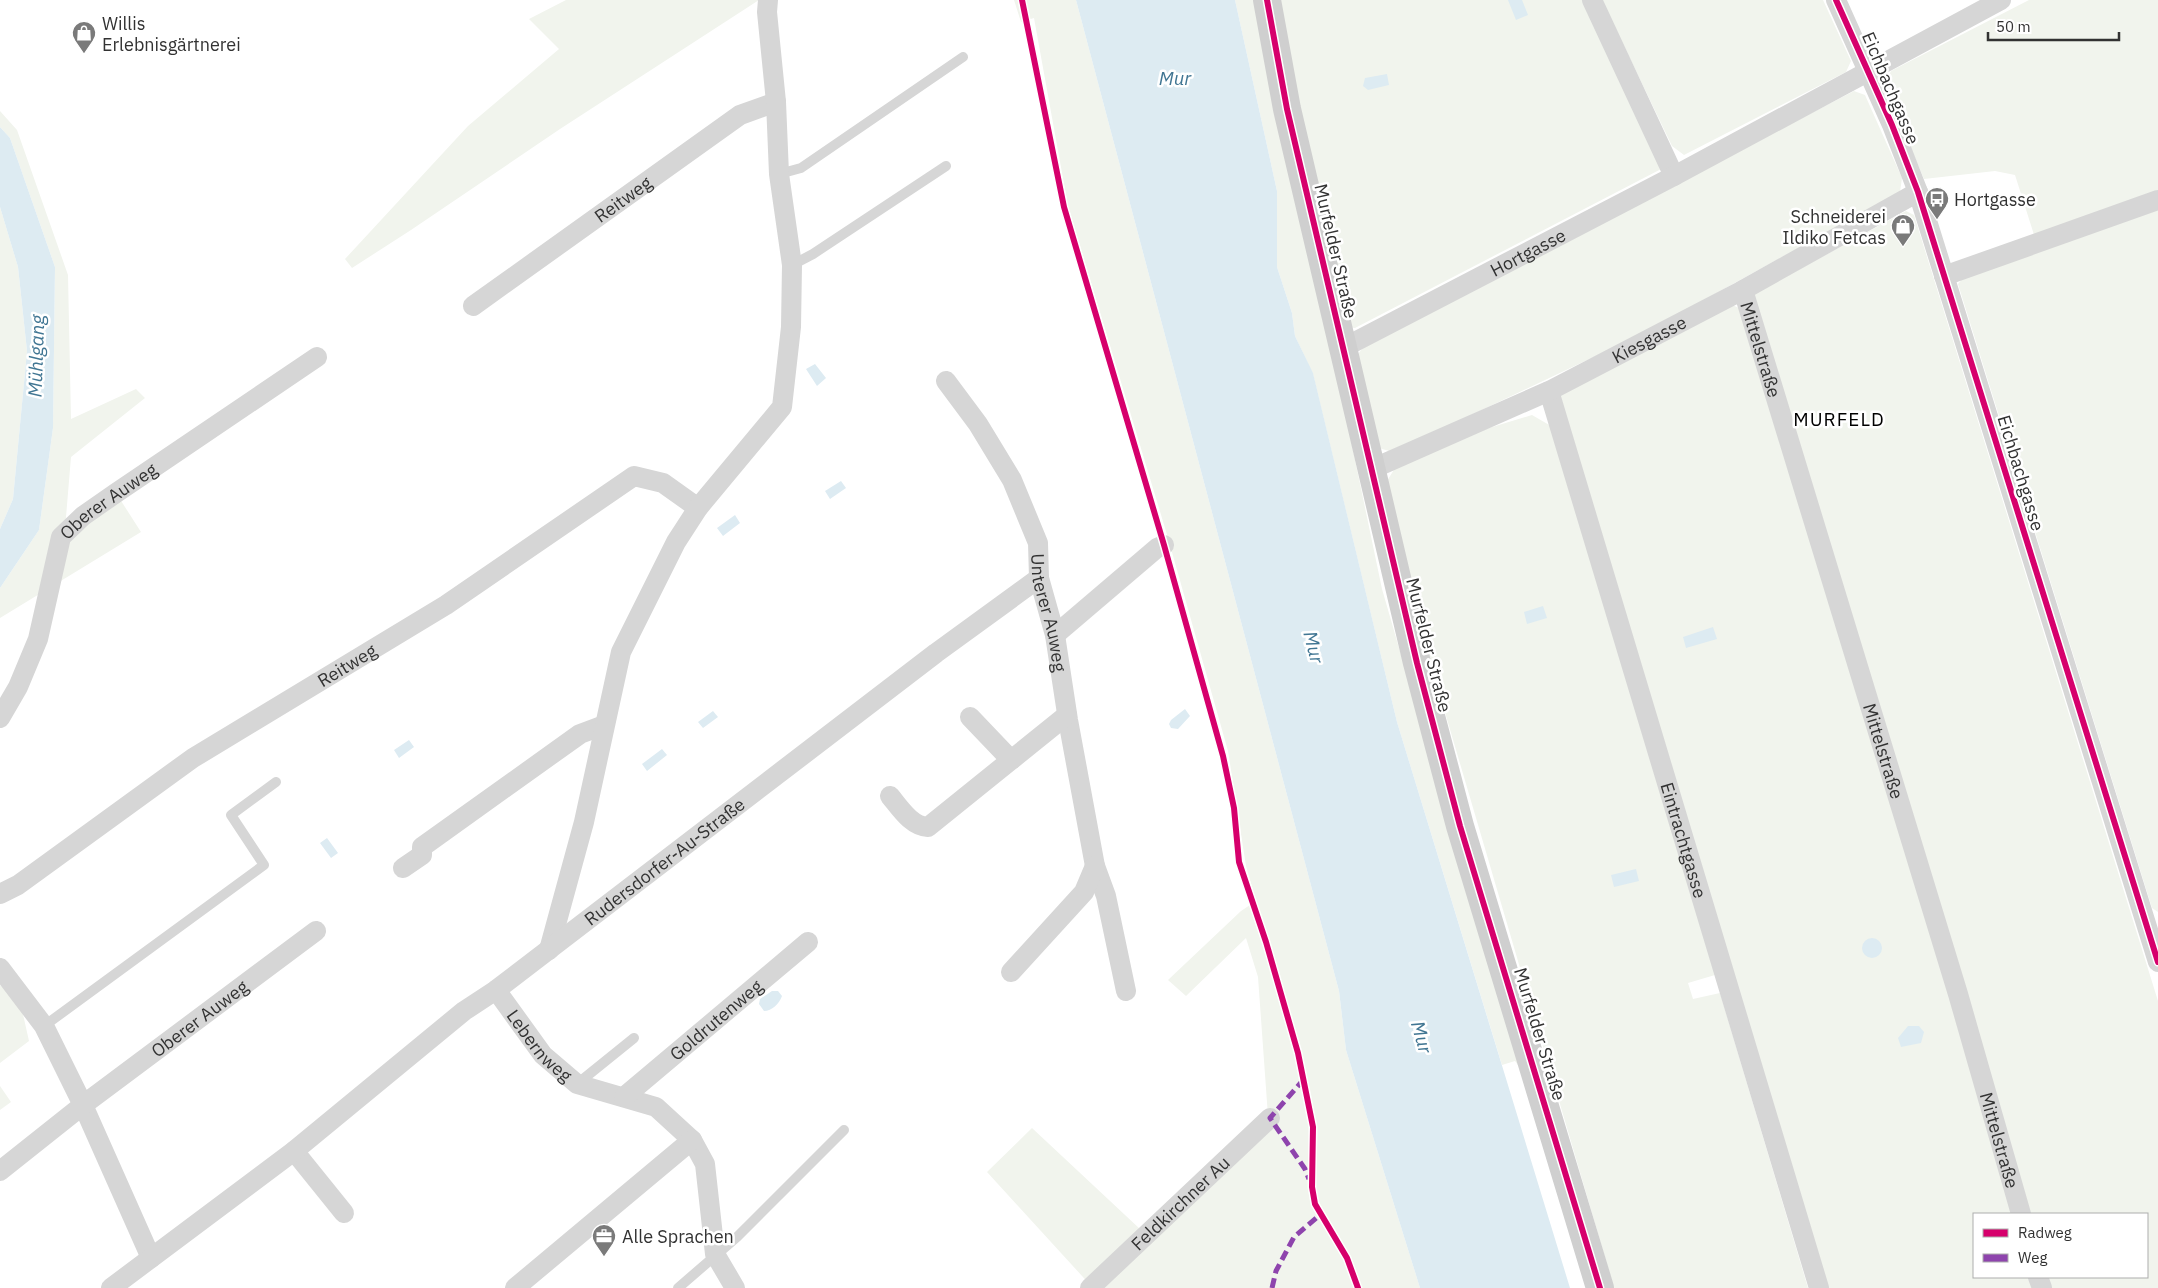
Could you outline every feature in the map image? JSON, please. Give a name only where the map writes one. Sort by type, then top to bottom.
[{"type":"street","points":[[549,950],[584,822],[621,652],[676,542],[698,508],[782,407],[791,327],[792,265],[779,174],[776,102],[767,12],[768,0]]},
{"type":"street","name":"Murfelder Straße","points":[[1267,0],[1287,109],[1417,663],[1460,826],[1600,1288]]},
{"type":"street","points":[[1592,0],[1674,176]]},
{"type":"street","name":"Eichbachgasse","points":[[1836,0],[1918,192],[2153,926],[2158,962]]},
{"type":"street","name":"Hortgasse","points":[[1343,348],[1674,176],[2001,0]]},
{"type":"street","name":"Reitweg","points":[[473,306],[740,115],[776,102]]},
{"type":"street","name":"Kiesgasse","points":[[1372,469],[1549,391],[1743,290],[1918,192]]},
{"type":"street","points":[[1944,276],[2158,200]]},
{"type":"street","name":"Mittelstraße","points":[[1743,290],[1958,994],[2020,1213]]},
{"type":"street","name":"Oberer Auweg","points":[[0,718],[18,687],[38,639],[61,537],[83,516],[317,357]]},
{"type":"street","name":"Unterer Auweg","points":[[946,381],[978,424],[1012,480],[1038,543],[1040,578],[1056,635],[1067,715],[1095,866],[1106,896],[1126,991]]},
{"type":"street","name":"Eintrachtgasse","points":[[1549,391],[1819,1288]]},
{"type":"street","name":"Reitweg","points":[[0,894],[18,884],[194,758],[446,605],[634,476],[663,483],[698,508]]},
{"type":"street","points":[[1056,635],[1157,548],[1164,546]]},
{"type":"street","name":"Rudersdorfer-Au-Straße","points":[[111,1288],[294,1151],[464,1011],[496,990],[549,950],[928,659],[1040,578]]},
{"type":"street","points":[[890,796],[920,827],[928,827],[1067,715]]},
{"type":"street","points":[[970,718],[1012,760]]},
{"type":"street","points":[[403,868],[422,854],[422,847],[580,734],[604,725]]},
{"type":"street","points":[[1011,972],[1084,892],[1095,866]]},
{"type":"street","name":"Oberer Auweg","points":[[0,1171],[82,1105],[316,931]]},
{"type":"street","name":"Goldrutenweg","points":[[624,1097],[808,942]]},
{"type":"street","points":[[0,968],[44,1026],[82,1105],[150,1258]]},
{"type":"street","name":"Lebernweg","points":[[496,990],[544,1055],[578,1084],[656,1107],[692,1140],[705,1164],[715,1254],[735,1288]]},
{"type":"street","name":"Feldkirchner Au","points":[[1090,1288],[1270,1118]]},
{"type":"street","points":[[515,1288],[692,1140]]},
{"type":"street","points":[[294,1151],[344,1214]]},
{"type":"lane","points":[[779,174],[801,168],[963,57]]},
{"type":"lane","points":[[792,265],[946,166]]},
{"type":"lane","points":[[44,1026],[264,864],[231,815],[276,782]]},
{"type":"lane","points":[[578,1084],[634,1038]]},
{"type":"lane","points":[[678,1288],[715,1254],[737,1237],[844,1130]]},
{"type":"shaded area","points":[[566,0],[759,0],[560,129],[352,268],[345,259],[468,126],[559,49],[529,19]]},
{"type":"shaded area","points":[[1014,0],[1076,0],[1339,991],[1346,1050],[1420,1288],[1093,1288],[987,1172],[1032,1128],[1140,1229],[1269,1130],[1258,977],[1246,938],[1186,996],[1168,980],[1241,911],[1256,901],[1246,866],[1228,751],[1168,538],[1068,206],[1034,18],[1021,22]]},
{"type":"shaded area","points":[[1235,0],[1259,0],[1382,589],[1520,1068],[1515,1061],[1502,1065],[1397,722],[1313,374],[1295,336],[1292,313],[1277,267],[1277,191]]},
{"type":"shaded area","points":[[1279,0],[1584,0],[1665,167],[1355,328],[1346,327]]},
{"type":"shaded area","points":[[1602,0],[1823,0],[1851,61],[1846,72],[1684,155],[1672,146]]},
{"type":"shaded area","points":[[2029,0],[2158,0],[2158,196],[2035,238],[2015,175],[1995,171],[1924,179],[1884,85],[1891,71]]},
{"type":"shaded area","points":[[1854,91],[1865,95],[1902,178],[1900,192],[1642,334],[1393,452],[1375,447],[1355,358],[1365,345]]},
{"type":"shaded area","points":[[0,111],[17,130],[68,275],[71,419],[136,389],[145,398],[71,457],[65,529],[116,493],[141,532],[0,618],[0,588],[39,530],[53,428],[55,267],[10,138],[0,127]]},
{"type":"shaded area","points":[[0,207],[18,267],[27,351],[13,499],[0,529]]},
{"type":"shaded area","points":[[2158,208],[2158,912],[2152,908],[1958,284],[1964,277]]},
{"type":"shaded area","points":[[1906,211],[1914,215],[2158,1001],[2158,1288],[2049,1288],[2046,1278],[2148,1278],[2148,1213],[2028,1213],[1752,295]]},
{"type":"shaded area","points":[[1730,304],[1739,308],[1960,1032],[2012,1213],[1973,1213],[1973,1278],[2030,1278],[2033,1288],[1826,1288],[1559,398],[1565,388]]},
{"type":"shaded area","points":[[1532,415],[1551,426],[1715,975],[1688,983],[1693,999],[1720,993],[1808,1288],[1614,1288],[1412,600],[1387,481],[1395,468],[1456,438]]},
{"type":"shaded area","points":[[0,985],[20,1001],[29,1041],[0,1063]]},
{"type":"shaded area","points":[[0,1086],[11,1102],[0,1110]]},
{"type":"water","name":"Mur","points":[[1076,0],[1235,0],[1277,191],[1277,267],[1292,313],[1295,336],[1313,373],[1397,722],[1570,1288],[1420,1288],[1346,1050],[1339,991]]},
{"type":"water","points":[[1508,0],[1522,0],[1528,15],[1516,20]]},
{"type":"water","points":[[1387,74],[1389,85],[1368,90],[1363,86],[1365,78]]},
{"type":"water","name":"Mühlgang","points":[[0,127],[10,138],[55,267],[53,428],[39,530],[0,588],[0,529],[13,499],[27,351],[18,267],[0,207]]},
{"type":"water","points":[[815,364],[826,378],[817,386],[806,369]]},
{"type":"water","points":[[841,481],[846,488],[830,499],[825,491]]},
{"type":"water","points":[[735,515],[740,523],[723,536],[717,528]]},
{"type":"water","points":[[1543,606],[1547,618],[1527,624],[1524,612]]},
{"type":"water","points":[[1713,627],[1717,639],[1686,648],[1683,637]]},
{"type":"water","points":[[1185,709],[1190,716],[1178,729],[1171,728],[1169,724],[1171,720]]},
{"type":"water","points":[[713,711],[718,717],[703,728],[698,722]]},
{"type":"water","points":[[409,740],[414,747],[399,758],[394,750]]},
{"type":"water","points":[[662,749],[667,755],[647,771],[642,764]]},
{"type":"water","points":[[327,838],[338,853],[331,858],[320,843]]},
{"type":"water","points":[[1636,869],[1639,881],[1614,887],[1611,875]]},
{"type":"water","points":[[1868,938],[1876,938],[1882,944],[1882,952],[1876,958],[1868,958],[1862,952],[1862,944]]},
{"type":"water","points":[[772,991],[778,991],[782,996],[775,1006],[770,1010],[764,1011],[759,1004],[760,999]]},
{"type":"water","points":[[1908,1026],[1919,1026],[1924,1032],[1921,1043],[1901,1047],[1898,1038]]},
{"type":"marked path","points":[[1304,1079],[1270,1118],[1305,1169],[1309,1179]]},
{"type":"marked path","points":[[1272,1288],[1276,1271],[1294,1237],[1321,1214]]},
{"type":"cycle path","points":[[1022,0],[1064,207],[1164,545],[1223,756],[1234,808],[1239,862],[1266,942],[1298,1053],[1313,1127],[1312,1187],[1315,1204],[1347,1258],[1358,1288]]},
{"type":"cycle path","points":[[1267,0],[1287,109],[1417,663],[1460,826],[1600,1288]]},
{"type":"cycle path","points":[[1836,0],[1892,125],[1918,192],[2158,962]]},
{"type":"place","name":"Willis Erlebnisgärtnerei","points":[[84,54]]},
{"type":"place","name":"Hortgasse","points":[[1937,220]]},
{"type":"place","name":"Schneiderei Ildiko Fetcas","points":[[1903,247]]},
{"type":"place","name":"Alle Sprachen","points":[[604,1257]]},
{"type":"district","name":"MURFELD","points":[[1839,419]]}]
